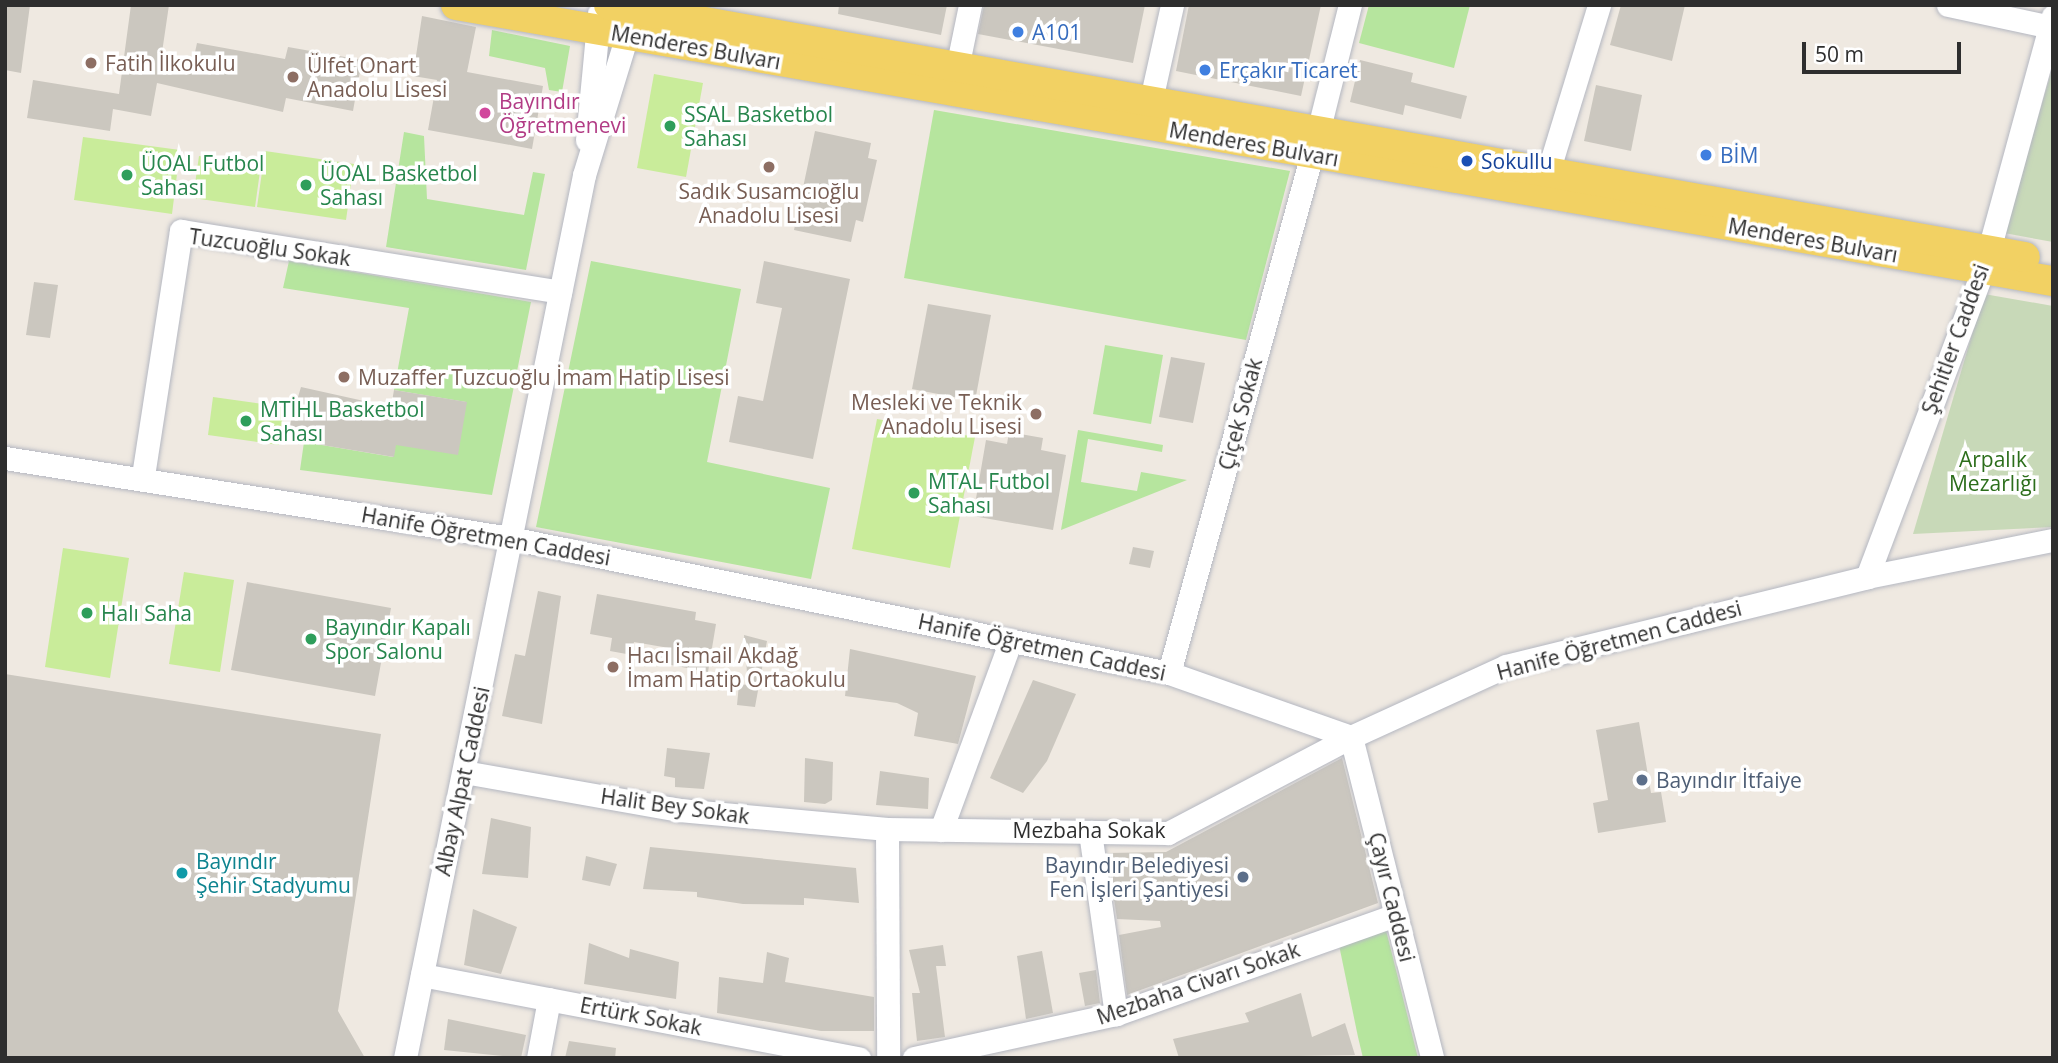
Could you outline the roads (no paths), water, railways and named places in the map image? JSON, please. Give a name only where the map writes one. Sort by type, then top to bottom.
[{"type":"main road","name":"Menderes Bulvarı","points":[[456,5],[617,15],[1150,100],[1315,141],[1549,169],[1984,258],[2053,281]]},
{"type":"main road","name":"Menderes Bulvarı","points":[[617,15],[1984,258],[2053,263]]},
{"type":"street","points":[[957,68],[970,5]]},
{"type":"street","points":[[1150,100],[1172,5]]},
{"type":"street","name":"Çiçek Sokak","points":[[1169,673],[1350,5]]},
{"type":"street","points":[[1549,169],[1599,5]]},
{"type":"street","points":[[1948,5],[2006,11],[2050,21]]},
{"type":"street","name":"Albay Alpat Caddesi","points":[[584,174],[617,15]]},
{"type":"street","name":"Albay Alpat Caddesi","points":[[405,1058],[617,15]]},
{"type":"street","name":"Şehitler Caddesi","points":[[1867,577],[1984,258],[2050,21]]},
{"type":"street","name":"Tuzcuoğlu Sokak","points":[[143,476],[181,231],[560,292]]},
{"type":"street","name":"Hanife Öğretmen Caddesi","points":[[5,458],[143,476],[510,538],[1011,640],[1169,673],[1351,737],[1506,666],[1867,577],[2053,540]]},
{"type":"street","points":[[941,830],[1011,640]]},
{"type":"street","name":"Mezbaha Sokak","points":[[887,829],[1168,833],[1351,737]]},
{"type":"street","name":"Çayır Caddesi","points":[[1351,737],[1432,1058]]},
{"type":"street","name":"Halit Bey Sokak","points":[[464,772],[679,810],[887,829]]},
{"type":"street","points":[[887,829],[888,1058]]},
{"type":"street","points":[[1090,832],[1116,1014]]},
{"type":"street","name":"Mezbaha Civarı Sokak","points":[[914,1058],[1116,1014],[1396,915]]},
{"type":"street","name":"Ertürk Sokak","points":[[422,975],[859,1058]]},
{"type":"street","points":[[538,1058],[549,999]]},
{"type":"place","name":"A101","points":[[1018,32]]},
{"type":"place","name":"Fatih İlkokulu","points":[[91,63]]},
{"type":"place","name":"Erçakır Ticaret","points":[[1205,70]]},
{"type":"place","name":"Ülfet Onart Anadolu Lisesi","points":[[293,77]]},
{"type":"place","name":"Bayındır Öğretmenevi","points":[[485,113]]},
{"type":"place","name":"SSAL Basketbol Sahası","points":[[670,126]]},
{"type":"place","name":"BİM","points":[[1706,155]]},
{"type":"place","name":"Sokullu","points":[[1467,161]]},
{"type":"place","name":"Sadık Susamcıoğlu Anadolu Lisesi","points":[[769,167]]},
{"type":"place","name":"ÜOAL Futbol Sahası","points":[[127,175]]},
{"type":"place","name":"ÜOAL Basketbol Sahası","points":[[306,185]]},
{"type":"place","name":"Muzaffer Tuzcuoğlu İmam Hatip Lisesi","points":[[344,377]]},
{"type":"place","name":"Mesleki ve Teknik Anadolu Lisesi","points":[[1036,414]]},
{"type":"place","name":"MTİHL Basketbol Sahası","points":[[246,421]]},
{"type":"place","name":"MTAL Futbol Sahası","points":[[914,493]]},
{"type":"place","name":"Halı Saha","points":[[87,613]]},
{"type":"place","name":"Bayındır Kapalı Spor Salonu","points":[[311,639]]},
{"type":"place","name":"Hacı İsmail Akdağ İmam Hatip Ortaokulu","points":[[613,667]]},
{"type":"place","name":"Bayındır İtfaiye","points":[[1642,780]]},
{"type":"place","name":"Bayındır Şehir Stadyumu","points":[[182,873]]},
{"type":"place","name":"Bayındır Belediyesi Fen İşleri Şantiyesi","points":[[1243,877]]},
{"type":"park label","name":"Arpalık Mezarlığı","points":[[1993,471]]}]
